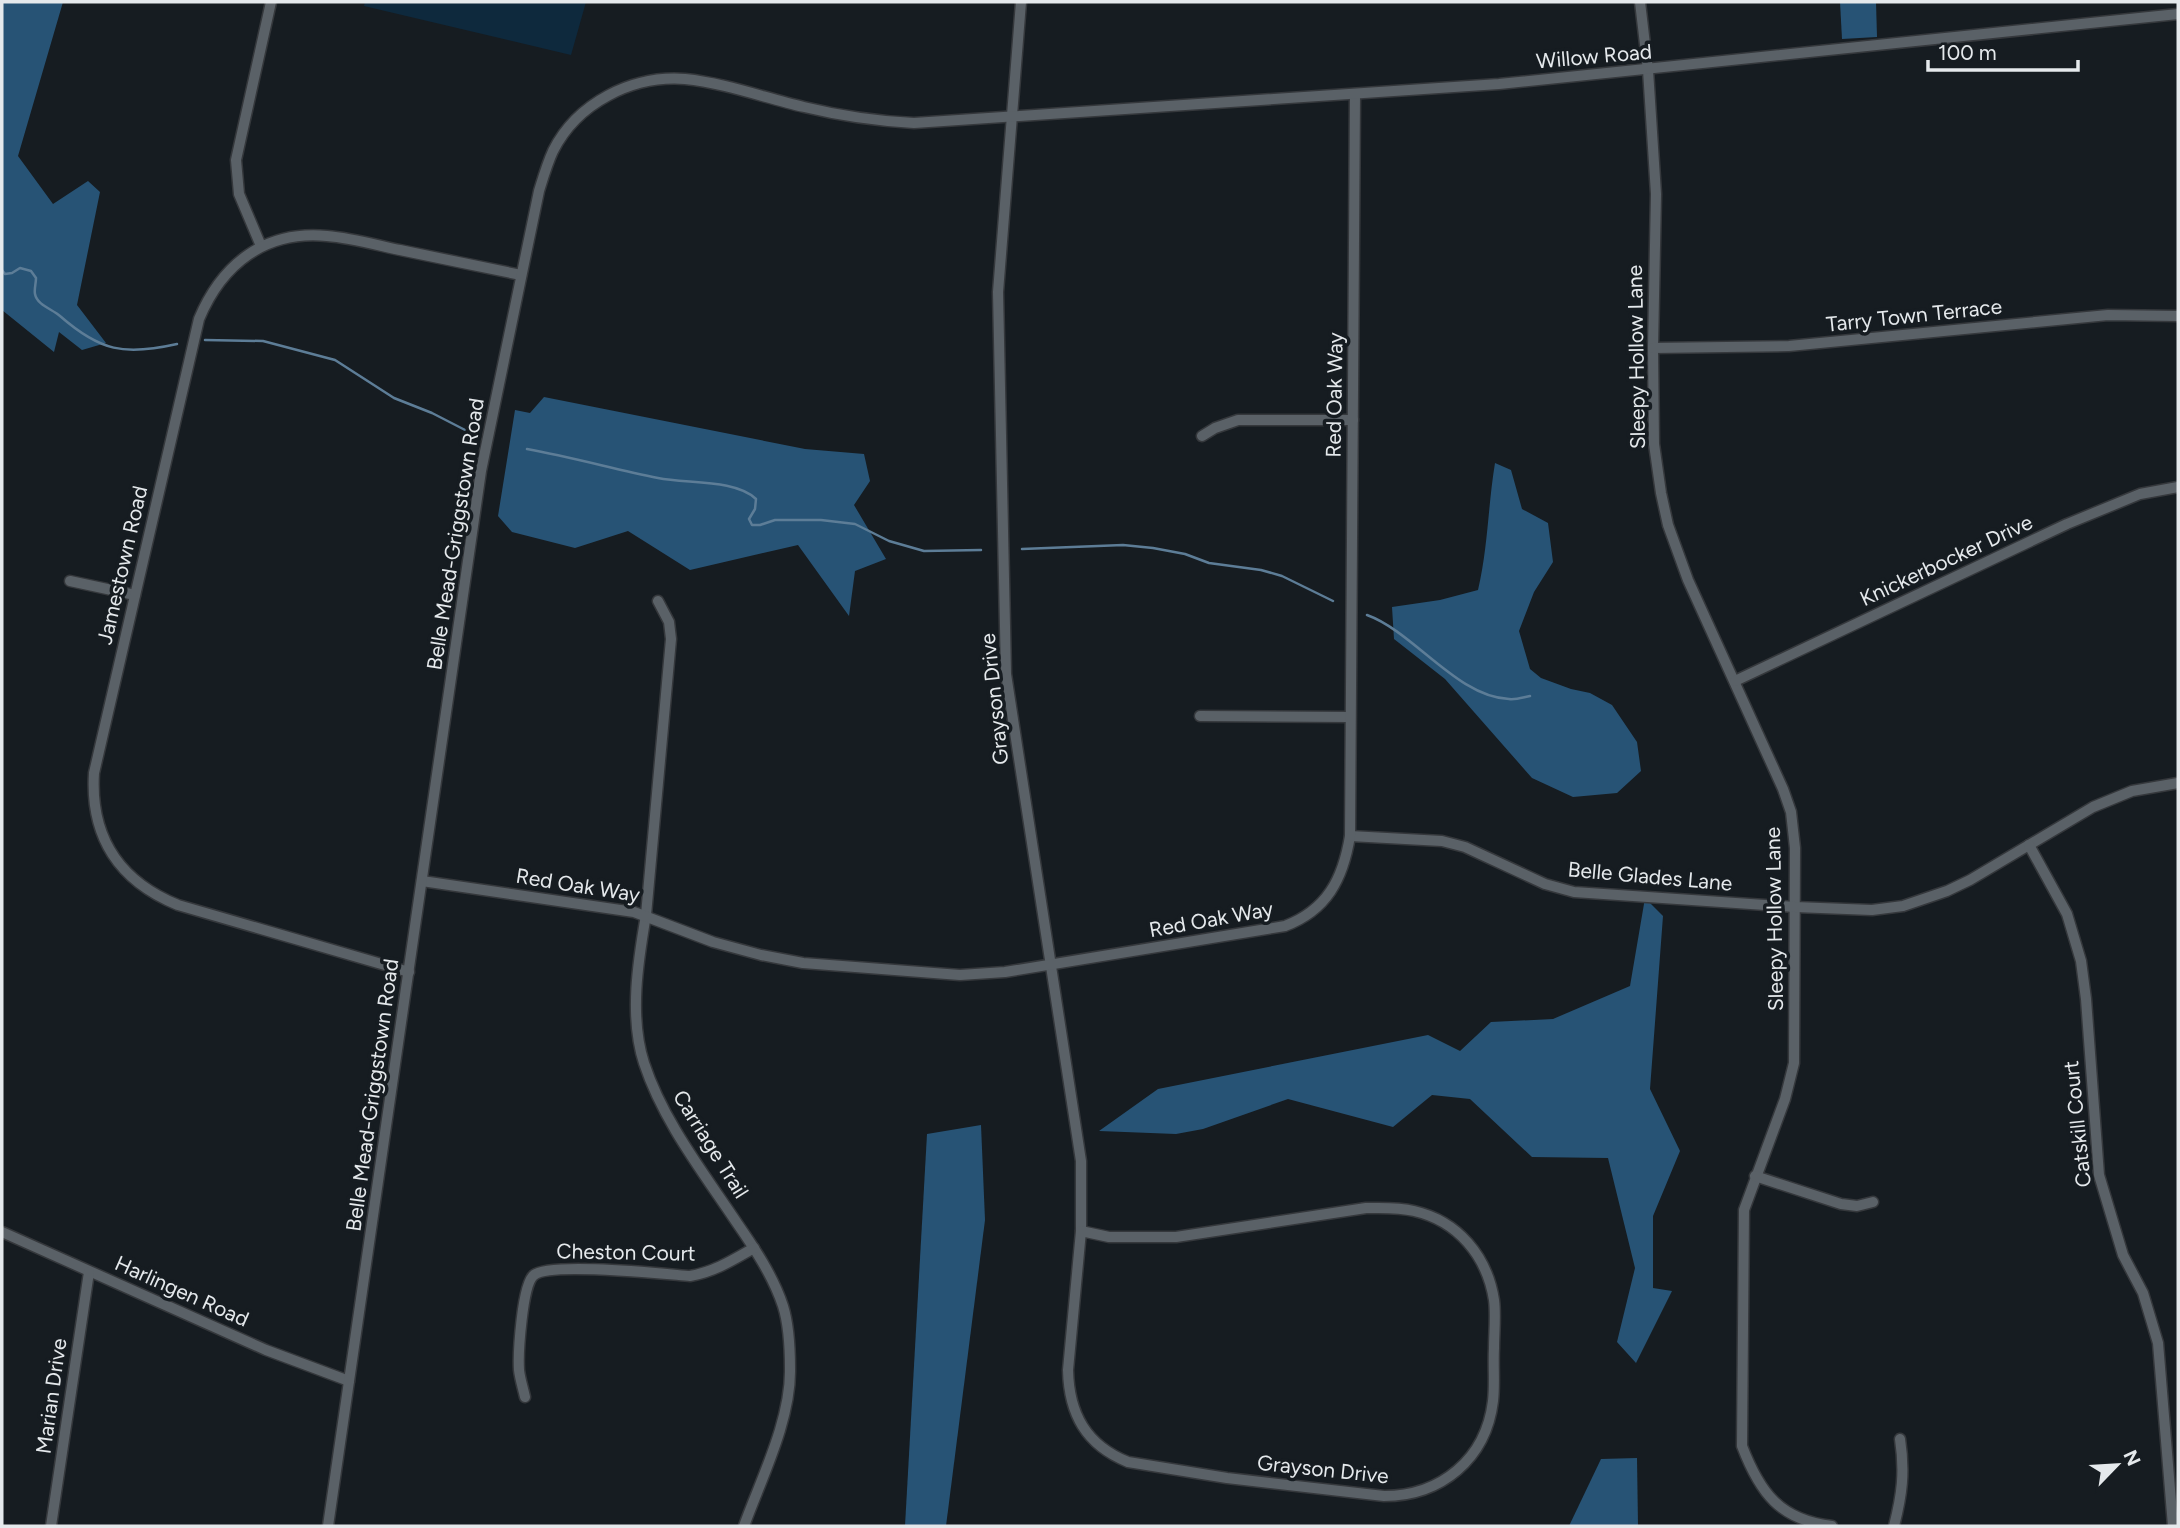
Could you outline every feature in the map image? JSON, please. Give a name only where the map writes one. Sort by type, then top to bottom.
[{"type":"street","points":[[261,246],[239,194],[236,160],[271,2]]},
{"type":"street","points":[[1012,117],[1021,2]]},
{"type":"street","name":"Sleepy Hollow Lane","points":[[1640,2],[1648,70],[1656,194],[1654,444],[1668,525],[1688,580],[1783,789],[1791,812],[1795,848],[1794,1063],[1785,1099],[1744,1210],[1742,1446],[1763,1491],[1782,1508],[1810,1523],[1832,1526]]},
{"type":"street","name":"Willow Road","points":[[1012,117],[1499,84],[2178,14]]},
{"type":"street","name":"Belle Mead-Griggstown Road","points":[[328,1526],[481,471],[539,191],[552,153],[563,134],[593,104],[633,85],[656,80],[684,79],[875,121],[914,123],[1012,117]]},
{"type":"street","name":"Red Oak Way","points":[[422,881],[646,915],[713,942],[803,963],[960,975],[1005,972],[1217,939],[1295,922],[1319,905],[1335,887],[1347,855],[1350,836],[1355,94]]},
{"type":"street","name":"Grayson Drive","points":[[1012,117],[998,292],[1006,674],[1081,1161],[1081,1231],[1068,1370],[1071,1402],[1089,1437],[1117,1458],[1128,1462],[1227,1478],[1398,1496],[1425,1490],[1441,1482],[1471,1458],[1480,1445],[1493,1402],[1494,1302],[1482,1261],[1455,1229],[1435,1218],[1400,1208],[1366,1208],[1176,1237],[1109,1237],[1081,1231]]},
{"type":"street","name":"Jamestown Road","points":[[409,972],[178,905],[147,890],[121,867],[111,853],[98,823],[93,789],[94,773],[199,319],[212,291],[222,278],[261,246],[294,236],[328,236],[521,275]]},
{"type":"street","name":"Tarry Town Terrace","points":[[1653,348],[1788,346],[2108,314],[2178,316]]},
{"type":"street","points":[[1202,436],[1238,420],[1353,420]]},
{"type":"street","name":"Knickerbocker Drive","points":[[1735,681],[2078,519],[2140,494],[2178,487]]},
{"type":"street","points":[[70,581],[135,596]]},
{"type":"street","name":"Carriage Trail","points":[[658,601],[669,622],[671,639],[646,915],[640,952],[637,1018],[643,1060],[677,1133],[771,1275],[786,1320],[789,1389],[782,1423],[744,1526]]},
{"type":"street","points":[[1200,716],[1350,717]]},
{"type":"street","name":"Belle Glades Lane","points":[[1350,836],[1442,841],[1465,847],[1545,884],[1574,892],[1872,910],[1918,903],[1970,880],[2093,807],[2132,791],[2178,783]]},
{"type":"street","name":"Catskill Court","points":[[2029,845],[2067,914],[2081,961],[2099,1175],[2123,1255],[2143,1293],[2158,1343],[2173,1526]]},
{"type":"street","points":[[1755,1176],[1840,1204],[1857,1206],[1873,1202]]},
{"type":"street","name":"Harlingen Road","points":[[2,1232],[267,1350],[349,1381]]},
{"type":"street","name":"Cheston Court","points":[[525,1397],[519,1370],[519,1345],[527,1283],[535,1273],[570,1269],[690,1276],[719,1268],[754,1248]]},
{"type":"street","name":"Marian Drive","points":[[51,1526],[89,1272]]},
{"type":"street","points":[[1894,1526],[1903,1493],[1903,1458],[1899,1439]]},
{"type":"shaded area","points":[[2,2],[63,2],[18,156],[53,204],[88,181],[100,192],[77,305],[106,343],[82,350],[59,332],[54,352],[2,310]]},
{"type":"shaded area","points":[[365,2],[586,2],[571,55],[364,6]]},
{"type":"shaded area","points":[[1840,2],[1876,2],[1877,37],[1842,39]]},
{"type":"shaded area","points":[[544,397],[805,449],[864,454],[870,481],[854,505],[886,559],[855,571],[849,616],[798,545],[690,570],[628,531],[575,548],[512,532],[498,516],[515,410],[530,413]]},
{"type":"shaded area","points":[[1495,463],[1511,470],[1522,509],[1548,523],[1553,562],[1534,592],[1519,631],[1530,669],[1541,678],[1590,693],[1612,705],[1637,742],[1641,771],[1617,793],[1573,797],[1532,778],[1445,679],[1394,639],[1392,607],[1440,600],[1478,590]]},
{"type":"shaded area","points":[[1645,898],[1663,916],[1650,1089],[1680,1151],[1653,1216],[1653,1288],[1672,1291],[1636,1363],[1617,1342],[1635,1268],[1608,1158],[1532,1157],[1470,1099],[1432,1095],[1393,1127],[1288,1099],[1203,1129],[1176,1134],[1099,1131],[1158,1089],[1428,1035],[1460,1051],[1491,1022],[1553,1019],[1630,986]]},
{"type":"shaded area","points":[[981,1125],[985,1220],[946,1526],[905,1526],[927,1134]]},
{"type":"shaded area","points":[[1637,1458],[1638,1526],[1569,1526],[1601,1459]]},
{"type":"waterway","points":[[2,270],[5,274],[20,268],[31,271],[36,278],[36,298],[74,328],[101,343],[127,350],[177,344]]},
{"type":"waterway","points":[[205,340],[263,341],[335,360],[394,398],[469,432]]},
{"type":"waterway","points":[[527,449],[658,478],[736,488],[756,499],[755,509],[749,519],[752,525],[775,520],[821,520],[855,524],[889,541],[924,551],[981,550]]},
{"type":"waterway","points":[[1022,549],[1123,545],[1153,548],[1185,554],[1209,563],[1261,570],[1282,576],[1333,601]]},
{"type":"waterway","points":[[1367,615],[1402,635],[1471,687],[1490,696],[1509,699],[1530,696]]}]
